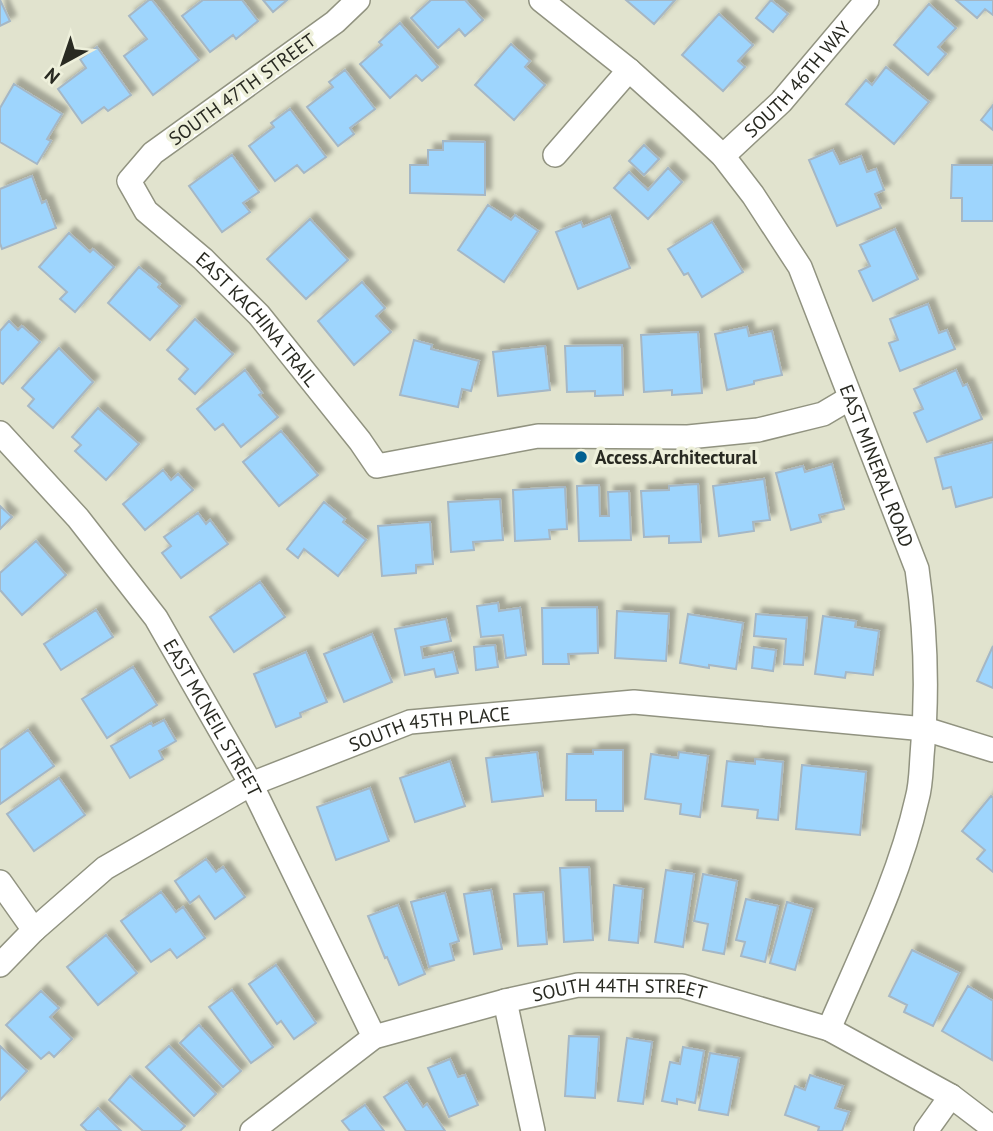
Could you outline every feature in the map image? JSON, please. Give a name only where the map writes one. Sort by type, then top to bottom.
[{"type":"street","name":"SOUTH 47TH STREET","points":[[129,181],[153,153],[335,22],[358,0]]},
{"type":"street","name":"EAST MINERAL ROAD","points":[[541,0],[629,70],[723,156],[753,195],[800,267],[916,569],[925,622],[926,664],[925,729],[918,797],[900,859],[829,1029]]},
{"type":"street","name":"SOUTH 46TH WAY","points":[[723,156],[781,102],[867,0]]},
{"type":"street","points":[[555,155],[629,70]]},
{"type":"street","name":"EAST KACHINA TRAIL","points":[[129,181],[146,211],[203,259],[259,315],[360,440],[377,466],[538,436],[688,437],[758,430],[823,414],[850,398]]},
{"type":"street","name":"EAST MCNEIL STREET","points":[[0,433],[78,518],[156,618],[251,785],[374,1037]]},
{"type":"street","name":"SOUTH 45TH PLACE","points":[[0,965],[34,930],[105,868],[251,785],[410,722],[634,702],[925,729]]},
{"type":"street","points":[[925,729],[993,750]]},
{"type":"street","points":[[0,882],[34,930]]},
{"type":"street","name":"SOUTH 44TH STREET","points":[[252,1131],[374,1037],[505,1001],[578,985],[682,986],[829,1029],[951,1096],[993,1128]]},
{"type":"street","points":[[505,1001],[533,1131]]},
{"type":"street","points":[[926,1131],[951,1096]]},
{"type":"building","points":[[0,0],[10,21],[0,26]]},
{"type":"building","points":[[152,0],[199,60],[153,95],[124,56],[147,39],[129,16]]},
{"type":"building","points":[[203,0],[242,0],[258,21],[236,39],[233,35],[210,52],[182,16]]},
{"type":"building","points":[[263,0],[287,0],[273,12]]},
{"type":"building","points":[[431,0],[465,0],[483,20],[465,36],[459,29],[438,48],[411,18]]},
{"type":"building","points":[[626,0],[675,0],[654,24]]},
{"type":"building","points":[[771,0],[788,14],[773,32],[756,18]]},
{"type":"building","points":[[956,0],[993,0],[993,15],[985,9],[977,18]]},
{"type":"building","points":[[929,4],[956,28],[938,47],[946,54],[928,75],[894,45]]},
{"type":"building","points":[[719,14],[753,45],[738,61],[745,67],[723,91],[682,55]]},
{"type":"building","points":[[400,23],[438,67],[422,81],[416,75],[390,98],[360,64],[382,45],[379,42]]},
{"type":"building","points":[[511,44],[530,61],[525,67],[545,85],[514,120],[475,85]]},
{"type":"building","points":[[97,47],[131,95],[108,111],[104,107],[82,123],[58,89],[86,68],[80,59]]},
{"type":"building","points":[[886,67],[929,102],[894,144],[846,104],[866,80],[872,85]]},
{"type":"building","points":[[345,70],[375,109],[350,128],[354,134],[338,146],[307,107],[333,87],[329,82]]},
{"type":"building","points":[[14,84],[62,114],[47,139],[51,141],[37,164],[0,142],[0,108]]},
{"type":"building","points":[[993,105],[993,130],[981,120]]},
{"type":"building","points":[[290,109],[326,157],[304,173],[297,165],[275,181],[249,146],[274,127],[271,123]]},
{"type":"building","points":[[443,141],[485,142],[485,195],[410,193],[410,165],[428,165],[428,150],[443,150]]},
{"type":"building","points":[[644,145],[659,159],[644,175],[629,161]]},
{"type":"building","points":[[833,150],[840,164],[861,156],[867,172],[876,169],[884,190],[875,194],[881,208],[837,226],[809,160]]},
{"type":"building","points":[[232,155],[259,192],[243,203],[250,212],[222,232],[189,186]]},
{"type":"building","points":[[952,165],[993,165],[993,221],[962,221],[962,198],[951,198]]},
{"type":"building","points":[[668,168],[682,182],[648,219],[614,188],[629,172],[648,190]]},
{"type":"building","points":[[32,176],[42,203],[46,201],[56,228],[2,249],[0,189]]},
{"type":"building","points":[[488,205],[511,220],[515,215],[538,231],[504,282],[458,250]]},
{"type":"building","points":[[610,216],[630,268],[578,289],[556,232],[581,222],[583,227]]},
{"type":"building","points":[[310,219],[348,260],[306,299],[267,259]]},
{"type":"building","points":[[712,222],[743,272],[702,297],[688,273],[684,275],[668,249]]},
{"type":"building","points":[[895,229],[918,279],[873,301],[859,271],[870,266],[860,245]]},
{"type":"building","points":[[69,233],[90,252],[93,249],[114,267],[75,312],[60,299],[67,292],[39,267]]},
{"type":"building","points":[[139,267],[160,284],[158,287],[180,306],[150,340],[108,303]]},
{"type":"building","points":[[362,282],[385,308],[376,316],[391,332],[354,365],[318,321]]},
{"type":"building","points":[[928,304],[939,333],[947,330],[955,349],[900,371],[889,343],[898,340],[890,319]]},
{"type":"building","points":[[195,319],[233,354],[195,394],[179,379],[188,369],[167,350]]},
{"type":"building","points":[[9,321],[18,330],[22,326],[40,342],[3,384],[0,382],[0,331]]},
{"type":"building","points":[[747,327],[749,336],[772,331],[782,375],[727,390],[715,334]]},
{"type":"building","points":[[698,332],[702,393],[672,395],[672,390],[644,392],[641,335]]},
{"type":"building","points":[[414,340],[432,345],[431,349],[479,361],[471,391],[462,389],[458,407],[400,395]]},
{"type":"building","points":[[622,345],[623,395],[595,396],[595,391],[567,392],[565,346]]},
{"type":"building","points":[[545,346],[550,390],[498,396],[493,352]]},
{"type":"building","points":[[59,348],[93,382],[53,428],[28,406],[34,399],[22,388]]},
{"type":"building","points":[[245,370],[262,393],[259,395],[278,417],[241,447],[223,424],[215,430],[197,409]]},
{"type":"building","points":[[956,370],[963,386],[967,384],[982,419],[927,442],[914,413],[923,409],[914,389]]},
{"type":"building","points":[[98,408],[139,444],[106,480],[75,451],[81,445],[72,437]]},
{"type":"building","points":[[281,431],[318,475],[279,506],[243,462]]},
{"type":"building","points":[[993,442],[993,497],[956,507],[951,487],[943,489],[935,458]]},
{"type":"building","points":[[832,464],[844,509],[819,515],[821,522],[791,530],[776,473],[803,466],[805,472]]},
{"type":"building","points":[[163,470],[171,480],[178,474],[193,490],[145,530],[123,504]]},
{"type":"building","points":[[764,479],[770,520],[753,522],[754,531],[719,536],[713,486]]},
{"type":"building","points":[[698,484],[701,542],[669,543],[669,536],[644,537],[641,491],[669,490],[669,486]]},
{"type":"building","points":[[599,485],[600,516],[609,516],[608,492],[629,491],[631,540],[579,541],[577,486]]},
{"type":"building","points":[[565,487],[567,529],[549,530],[550,539],[515,541],[513,490]]},
{"type":"building","points":[[500,499],[503,540],[473,542],[474,550],[451,552],[448,502]]},
{"type":"building","points":[[324,502],[366,540],[338,576],[304,549],[298,558],[287,549]]},
{"type":"building","points":[[0,506],[12,517],[0,529]]},
{"type":"building","points":[[198,513],[206,524],[210,520],[228,544],[181,578],[162,553],[171,546],[164,537]]},
{"type":"building","points":[[430,522],[433,564],[416,565],[416,573],[382,576],[378,526]]},
{"type":"building","points":[[36,541],[66,575],[22,615],[0,590],[0,573]]},
{"type":"building","points":[[260,582],[285,617],[234,652],[210,617]]},
{"type":"building","points":[[498,603],[499,611],[520,608],[526,655],[506,658],[503,635],[481,637],[477,606]]},
{"type":"building","points":[[597,607],[598,653],[568,654],[569,664],[543,664],[542,608]]},
{"type":"building","points":[[96,610],[113,637],[61,670],[44,644]]},
{"type":"building","points":[[617,611],[669,614],[666,661],[615,658]]},
{"type":"building","points":[[688,614],[743,623],[736,669],[680,663]]},
{"type":"building","points":[[756,614],[807,618],[803,665],[784,664],[786,639],[754,636]]},
{"type":"building","points":[[823,616],[856,621],[855,627],[879,631],[873,675],[846,672],[845,678],[815,674]]},
{"type":"building","points":[[446,619],[451,641],[421,647],[423,658],[453,652],[458,673],[436,677],[434,669],[405,675],[395,629]]},
{"type":"building","points":[[372,634],[392,682],[344,702],[324,654]]},
{"type":"building","points":[[495,645],[498,667],[476,670],[474,647]]},
{"type":"building","points":[[993,646],[993,688],[977,681]]},
{"type":"building","points":[[754,647],[776,650],[773,671],[752,668]]},
{"type":"building","points":[[306,652],[327,702],[276,727],[254,674]]},
{"type":"building","points":[[133,667],[157,705],[107,738],[82,699]]},
{"type":"building","points":[[164,720],[176,741],[159,751],[163,759],[130,778],[111,746],[151,723],[153,726]]},
{"type":"building","points":[[28,730],[54,766],[0,804],[0,750]]},
{"type":"building","points":[[593,750],[623,750],[623,811],[596,811],[596,800],[566,800],[567,754],[593,754]]},
{"type":"building","points":[[537,752],[543,796],[492,802],[486,758]]},
{"type":"building","points":[[679,752],[708,756],[700,817],[680,814],[681,804],[645,799],[651,754],[678,758]]},
{"type":"building","points":[[755,759],[783,762],[778,820],[757,818],[758,810],[722,806],[727,761],[755,764]]},
{"type":"building","points":[[450,761],[465,806],[415,822],[400,778]]},
{"type":"building","points":[[802,765],[866,772],[860,835],[796,829]]},
{"type":"building","points":[[59,778],[85,815],[34,851],[7,814]]},
{"type":"building","points":[[370,788],[389,841],[336,860],[317,807]]},
{"type":"building","points":[[991,796],[993,872],[977,859],[985,850],[962,831]]},
{"type":"building","points":[[206,859],[216,872],[223,867],[245,897],[215,919],[199,896],[190,903],[175,881]]},
{"type":"building","points":[[589,867],[593,940],[564,942],[560,868]]},
{"type":"building","points":[[666,870],[694,874],[683,947],[655,942]]},
{"type":"building","points":[[703,874],[737,881],[724,954],[703,950],[708,924],[694,921]]},
{"type":"building","points":[[614,885],[643,889],[638,943],[609,940]]},
{"type":"building","points":[[491,890],[502,949],[474,954],[464,894]]},
{"type":"building","points":[[161,892],[176,912],[183,907],[205,938],[177,958],[170,949],[151,962],[121,921]]},
{"type":"building","points":[[543,892],[547,944],[518,946],[514,894]]},
{"type":"building","points":[[445,893],[459,941],[450,944],[454,960],[429,967],[411,902]]},
{"type":"building","points":[[746,899],[778,906],[765,962],[741,956],[745,942],[736,940]]},
{"type":"building","points":[[787,902],[812,909],[795,970],[770,963]]},
{"type":"building","points":[[398,905],[425,974],[399,985],[368,916]]},
{"type":"building","points":[[106,935],[137,973],[98,1005],[67,967]]},
{"type":"building","points":[[912,950],[959,973],[933,1026],[904,1012],[907,1005],[889,996]]},
{"type":"building","points":[[276,965],[316,1023],[294,1039],[281,1021],[277,1024],[249,984]]},
{"type":"building","points":[[968,986],[993,1001],[992,1060],[942,1031]]},
{"type":"building","points":[[232,990],[273,1047],[251,1063],[209,1007]]},
{"type":"building","points":[[41,991],[59,1008],[50,1017],[72,1039],[54,1057],[49,1052],[41,1059],[6,1025]]},
{"type":"building","points":[[199,1025],[241,1071],[223,1087],[180,1043]]},
{"type":"building","points":[[569,1036],[599,1037],[595,1098],[565,1096]]},
{"type":"building","points":[[627,1038],[652,1042],[643,1104],[618,1101]]},
{"type":"building","points":[[0,1046],[27,1071],[0,1100]]},
{"type":"building","points":[[169,1046],[216,1094],[194,1116],[146,1067]]},
{"type":"building","points":[[683,1047],[704,1051],[695,1103],[677,1099],[677,1104],[662,1101],[670,1062],[680,1064]]},
{"type":"building","points":[[710,1053],[739,1058],[728,1115],[699,1110]]},
{"type":"building","points":[[450,1059],[458,1077],[465,1075],[478,1105],[449,1117],[428,1068]]},
{"type":"building","points":[[810,1075],[843,1086],[835,1108],[849,1112],[842,1131],[818,1131],[819,1127],[785,1115],[795,1086],[805,1090]]},
{"type":"building","points":[[130,1076],[185,1126],[180,1131],[143,1131],[109,1100]]},
{"type":"building","points":[[407,1082],[423,1107],[427,1104],[445,1131],[406,1131],[384,1097]]},
{"type":"building","points":[[365,1105],[384,1131],[350,1131],[342,1121]]},
{"type":"building","points":[[98,1108],[121,1131],[87,1131],[81,1125]]},
{"type":"place","name":"Access.Architectural","points":[[581,457]]}]
